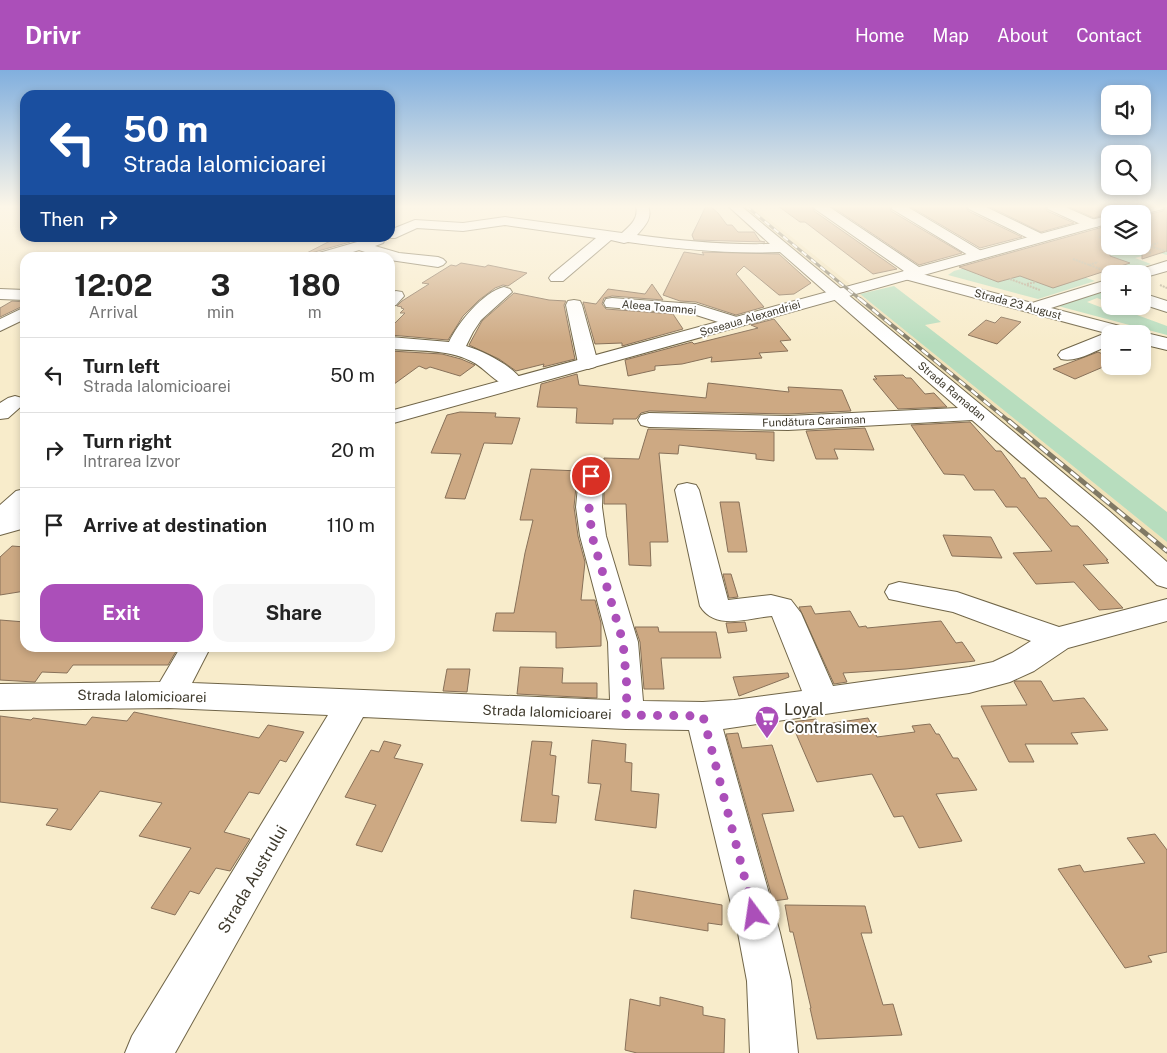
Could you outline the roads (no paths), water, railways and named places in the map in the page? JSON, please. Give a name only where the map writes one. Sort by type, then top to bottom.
[{"type":"street","points":[[557,278],[588,252]]},
{"type":"street","name":"Strada Ramadan","points":[[790,252],[1100,517],[1167,578]]},
{"type":"street","points":[[883,252],[912,273]]},
{"type":"street","points":[[973,252],[978,255]]},
{"type":"street","name":"Șoseaua Alexandriei","points":[[395,417],[989,252]]},
{"type":"street","points":[[395,256],[438,262]]},
{"type":"street","points":[[1151,271],[1167,266]]},
{"type":"street","name":"Strada 23 August","points":[[912,273],[1101,328]]},
{"type":"street","points":[[1034,308],[1101,284]]},
{"type":"street","points":[[456,349],[459,339],[480,310],[504,292]]},
{"type":"street","points":[[0,294],[20,295]]},
{"type":"street","points":[[1151,301],[1167,307]]},
{"type":"street","name":"Aleea Toamnei","points":[[612,303],[695,309],[734,322]]},
{"type":"street","points":[[574,305],[588,363]]},
{"type":"street","points":[[0,326],[20,315]]},
{"type":"street","points":[[1151,340],[1167,344]]},
{"type":"street","points":[[1068,356],[1101,342]]},
{"type":"street","points":[[395,343],[456,349],[481,358],[514,384]]},
{"type":"street","name":"Fundătura Caraiman","points":[[649,420],[778,423],[978,413]]},
{"type":"street","points":[[591,476],[590,521],[592,536],[623,642],[627,688],[626,715]]},
{"type":"street","points":[[687,490],[715,606],[720,610],[726,611],[771,605],[781,607],[786,613],[823,702]]},
{"type":"street","points":[[0,518],[20,500]]},
{"type":"street","points":[[0,527],[20,521]]},
{"type":"street","points":[[899,592],[958,602],[1058,639]]},
{"type":"street","name":"Strada Ialomicioarei","points":[[0,697],[169,694],[353,704],[626,715],[703,716],[734,714],[940,685],[999,673],[1023,662],[1058,639],[1167,610]]},
{"type":"street","points":[[169,694],[193,652]]},
{"type":"street","name":"Strada Austrului","points":[[149,1053],[353,704]]},
{"type":"street","points":[[703,716],[759,933],[769,981],[774,1053]]},
{"type":"railway","points":[[802,252],[861,300]]},
{"type":"railway","points":[[860,299],[1010,422]]},
{"type":"railway","points":[[1009,421],[1167,551]]},
{"type":"place","name":"Loyal Contrasimex","points":[[767,739]]}]
